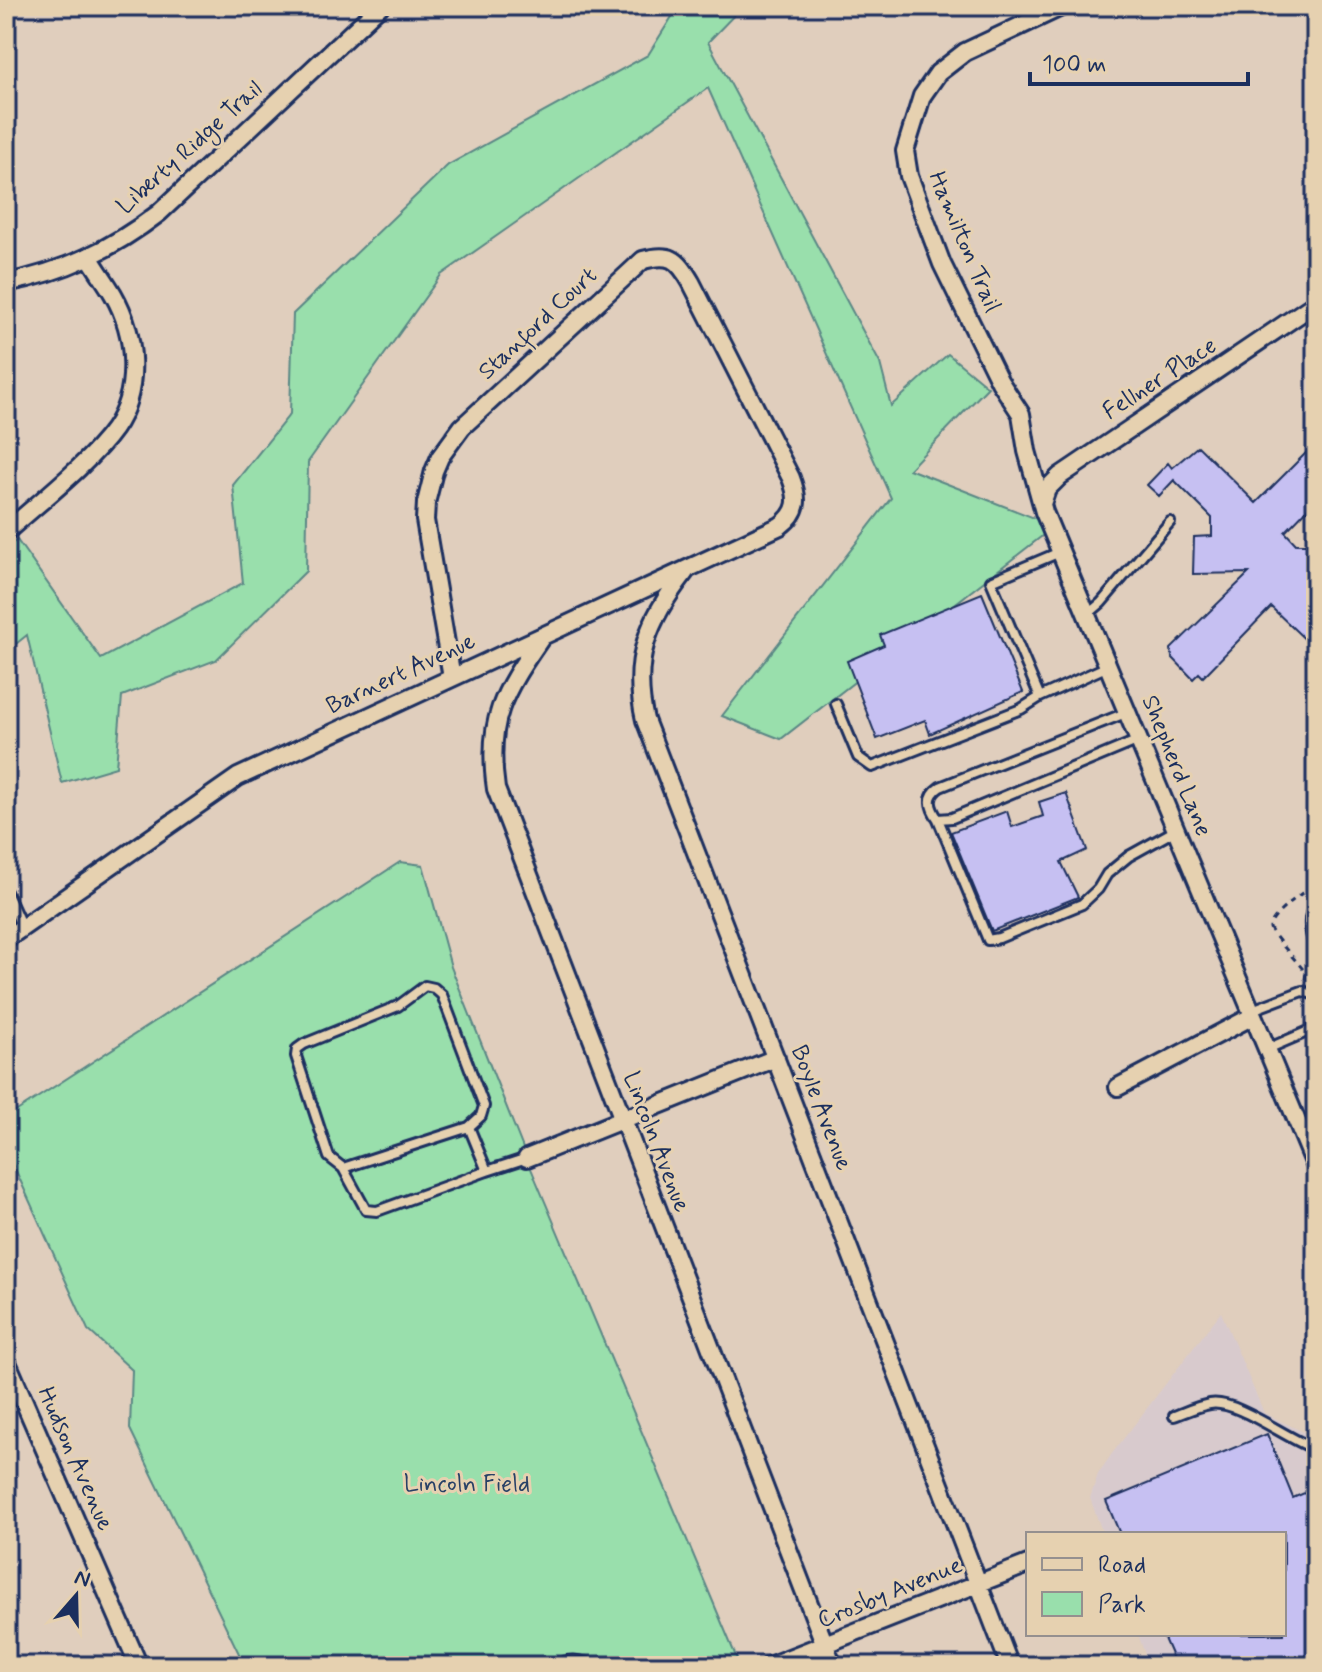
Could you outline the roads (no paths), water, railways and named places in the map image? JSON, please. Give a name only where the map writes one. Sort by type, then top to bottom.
[{"type":"street","name":"Liberty Ridge Trail","points":[[6,283],[57,271],[90,258],[132,234],[159,213],[380,6]]},
{"type":"street","name":"Hamilton Trail","points":[[1000,382],[942,264],[909,176],[905,151],[922,96],[938,73],[965,52],[1063,6]]},
{"type":"street","name":"Stanford Court","points":[[452,678],[425,520],[429,486],[440,457],[462,427],[643,260],[657,256],[670,257],[685,271],[786,467]]},
{"type":"street","points":[[6,532],[106,439],[122,415],[127,399],[133,358],[131,341],[115,296],[90,258]]},
{"type":"street","name":"Fellner Place","points":[[1042,504],[1047,489],[1060,476],[1316,303]]},
{"type":"street","name":"Shepherd Lane","points":[[1000,382],[1021,414],[1027,451],[1060,552],[1316,1167]]},
{"type":"street","name":"Barnert Avenue","points":[[6,939],[238,777],[790,519],[797,507],[797,494],[786,467]]},
{"type":"street","name":"Boyle Avenue","points":[[686,569],[647,632],[639,666],[641,700],[655,747],[1010,1666]]},
{"type":"street","name":"Lincoln Avenue","points":[[542,636],[515,677],[498,712],[492,750],[496,789],[833,1666]]},
{"type":"street","points":[[1118,1087],[1253,1013]]},
{"type":"street","points":[[527,1158],[776,1058]]},
{"type":"street","name":"Hudson Avenue","points":[[7,1364],[139,1666]]},
{"type":"street","name":"Crosby Avenue","points":[[769,1666],[1026,1565]]},
{"type":"lane","points":[[1086,616],[1101,603],[1170,522]]},
{"type":"lane","points":[[1040,697],[991,581],[1060,552]]},
{"type":"lane","points":[[836,704],[858,757],[872,767],[1021,709],[1040,697],[1109,666]]},
{"type":"lane","points":[[1128,712],[940,787],[932,793],[930,798],[988,940],[1082,904],[1098,889],[1107,874],[1129,856],[1176,830]]},
{"type":"lane","points":[[938,819],[952,818],[1140,740]]},
{"type":"lane","points":[[6,892],[22,928]]},
{"type":"lane","points":[[1316,903],[1311,909],[1309,922],[1316,952]]},
{"type":"lane","points":[[343,1168],[469,1127],[481,1116],[484,1106],[442,995],[434,988],[425,986],[398,1006],[297,1049],[296,1056],[329,1157],[343,1168],[366,1210],[377,1211],[527,1158]]},
{"type":"lane","points":[[1253,1013],[1302,991],[1316,995]]},
{"type":"lane","points":[[1266,1049],[1316,1028]]},
{"type":"lane","points":[[469,1127],[487,1171]]},
{"type":"lane","points":[[1174,1416],[1212,1403],[1220,1404],[1265,1422],[1316,1449]]},
{"type":"lane","points":[[556,1666],[562,1661],[576,1660],[597,1666]]},
{"type":"park label","name":"Lincoln Field","points":[[467,1484]]}]
